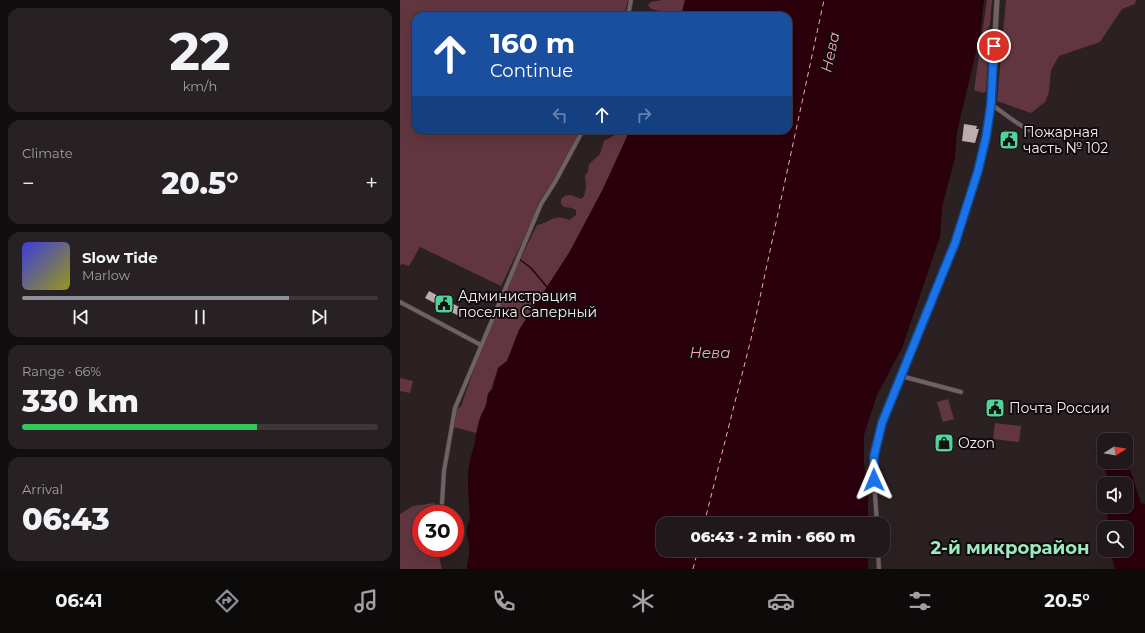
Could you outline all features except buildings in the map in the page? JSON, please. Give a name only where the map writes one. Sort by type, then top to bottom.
[{"type":"street","points":[[629,12],[631,0]]},
{"type":"street","points":[[877,517],[874,465],[882,423],[955,243],[978,171],[986,137],[991,104],[997,0]]},
{"type":"street","points":[[991,104],[1021,126],[1036,134],[1052,138],[1061,137]]},
{"type":"street","points":[[442,503],[444,471],[453,414],[541,204],[555,182],[581,134]]},
{"type":"street","points":[[400,302],[481,345]]},
{"type":"street","points":[[900,376],[961,392]]},
{"type":"street","points":[[878,557],[878,569]]},
{"type":"shaded area","points":[[400,0],[628,0],[625,12],[412,12],[412,134],[578,134],[553,182],[538,203],[534,217],[501,286],[420,247],[409,266],[402,264],[400,266]]},
{"type":"shaded area","points":[[662,0],[685,0],[682,12],[659,12],[651,9],[648,5],[651,2]]},
{"type":"shaded area","points":[[987,0],[992,0],[990,25],[987,32],[989,39],[986,91],[983,93],[974,90]]},
{"type":"shaded area","points":[[1006,0],[1136,0],[1135,4],[1122,9],[1100,42],[1059,56],[1051,70],[1049,92],[1045,102],[1031,113],[997,101]]},
{"type":"shaded area","points":[[628,134],[603,189],[569,253],[519,330],[507,361],[498,368],[476,433],[454,427],[457,409],[461,406],[506,291],[537,225],[560,217],[569,220],[576,215],[576,210],[564,207],[561,204],[561,199],[568,195],[581,199],[584,196],[586,188],[585,175],[588,172],[589,164],[600,154],[604,141],[615,135]]},
{"type":"shaded area","points":[[400,378],[413,381],[410,393],[400,391]]},
{"type":"shaded area","points":[[948,399],[954,419],[943,422],[937,402]]},
{"type":"shaded area","points":[[995,423],[1021,426],[1019,442],[993,439]]},
{"type":"shaded area","points":[[434,503],[435,505],[420,505]]},
{"type":"shaded area","points":[[412,507],[412,557],[439,557],[442,569],[400,569],[400,514]]},
{"type":"water","name":"Нева","points":[[685,0],[984,0],[980,35],[957,132],[955,158],[942,207],[940,237],[902,348],[877,395],[864,435],[864,462],[868,496],[868,517],[656,517],[656,557],[868,557],[868,569],[467,569],[469,548],[467,528],[470,519],[468,475],[470,458],[475,444],[478,424],[486,407],[488,395],[493,389],[498,368],[507,361],[519,330],[569,253],[603,189],[628,134],[792,134],[792,12],[682,12]]},
{"type":"water","points":[[1105,469],[1129,469],[1133,477],[1107,477]]},
{"type":"water","points":[[1133,478],[1141,503],[1145,504],[1145,569],[1115,569],[1112,557],[1133,557],[1133,521],[1107,521],[1108,513],[1133,513]]},
{"type":"waterway","points":[[519,259],[531,268],[547,287]]},
{"type":"ferry route","points":[[706,517],[751,339],[824,0]]},
{"type":"ferry route","points":[[693,569],[696,557]]},
{"type":"place","name":"Пожарная часть № 102","points":[[1009,140]]},
{"type":"place","name":"Администрация поселка Саперный","points":[[444,304]]},
{"type":"place","name":"Почта России","points":[[995,408]]},
{"type":"place","name":"Ozon","points":[[944,443]]},
{"type":"district","name":"2-й микрорайон","points":[[1010,548]]},
{"type":"route","points":[[874,480],[874,456],[882,423],[955,243],[978,171],[986,137],[991,104],[994,46]]}]
